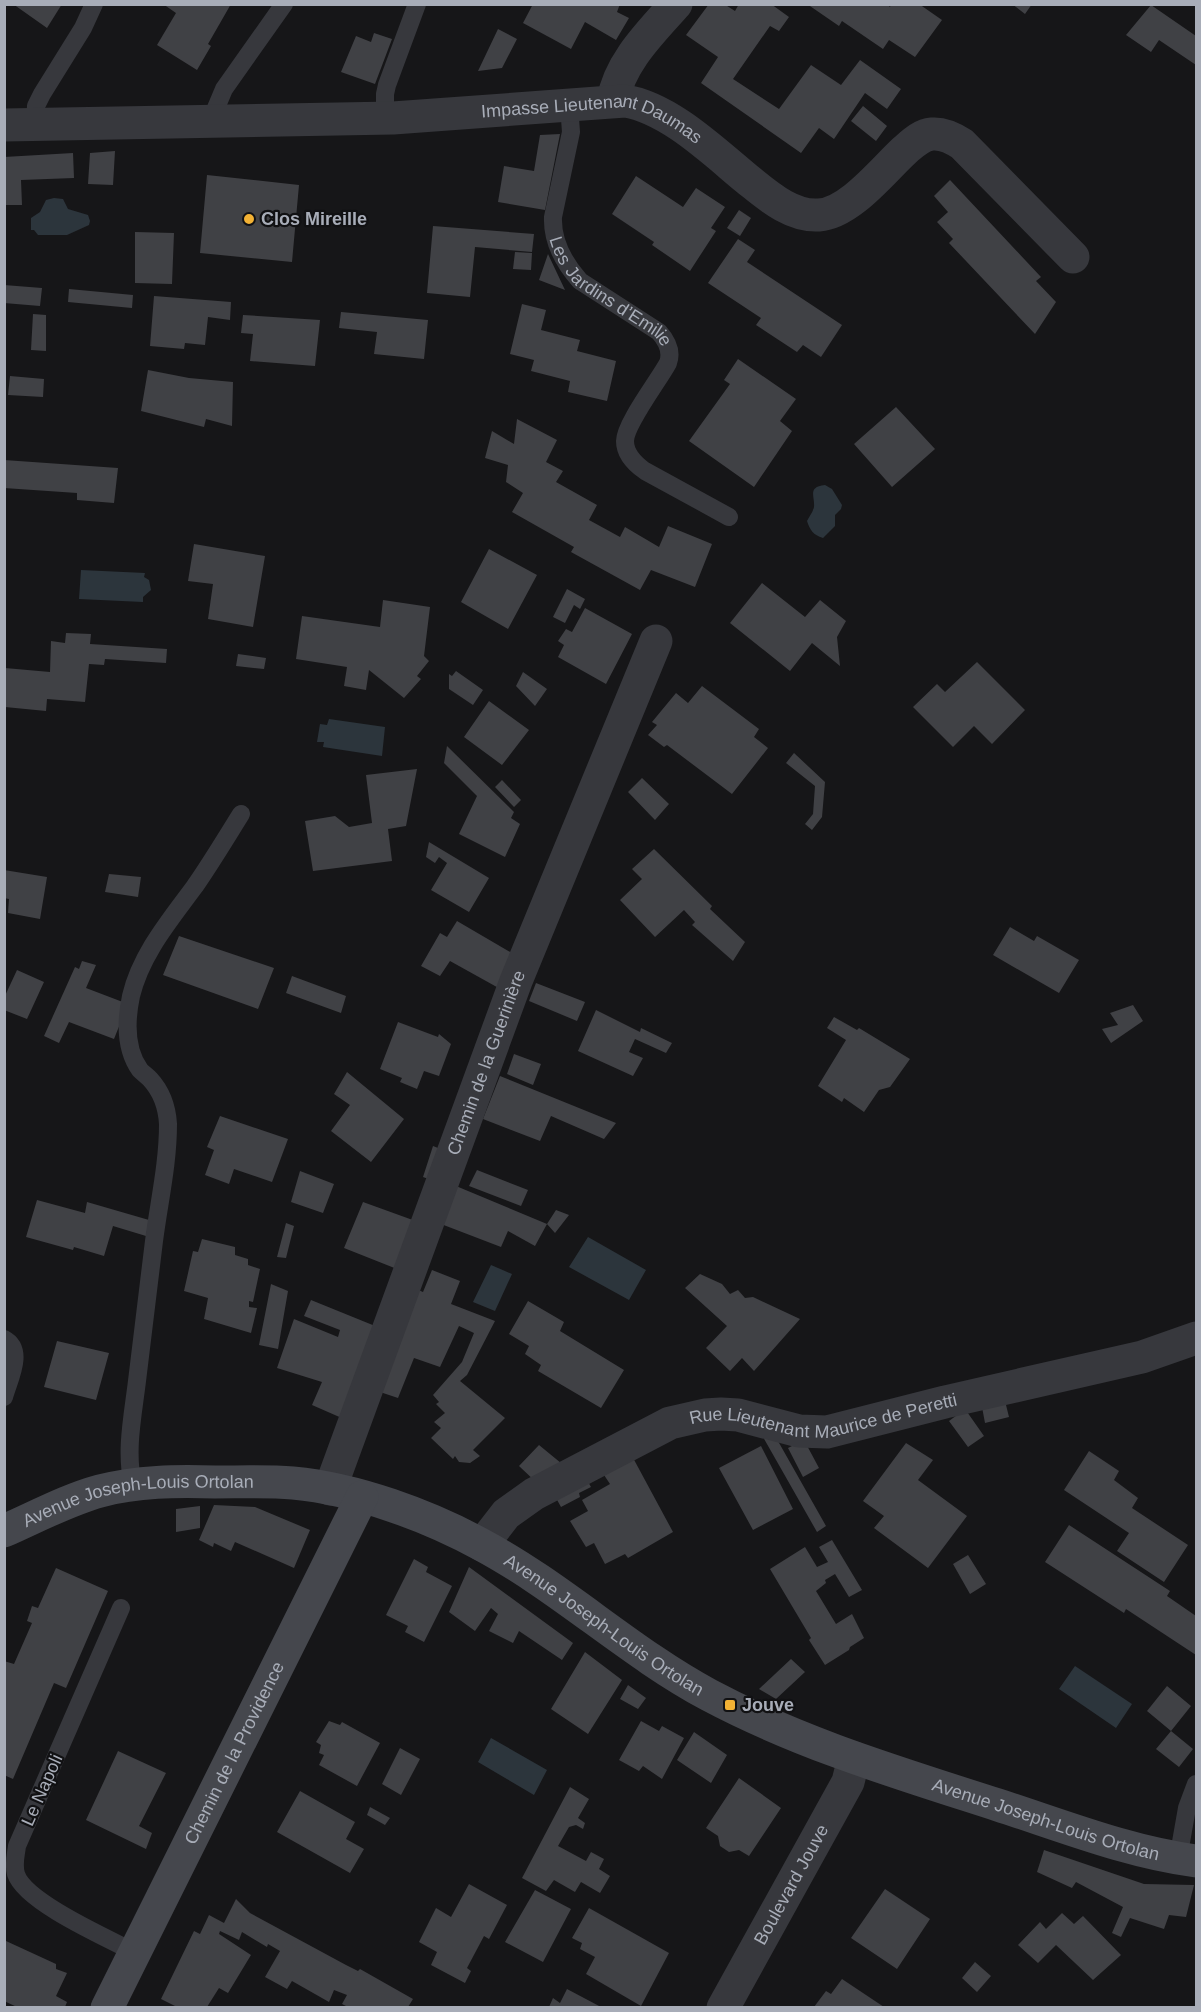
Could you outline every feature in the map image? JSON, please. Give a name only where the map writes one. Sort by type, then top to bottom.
[{"type":"street","points":[[613,101],[615,88],[640,45],[676,4]]},
{"type":"street","name":"Impasse Lieutenant Daumas","points":[[20,125],[385,118],[613,101],[634,103],[646,106],[665,117],[712,150],[771,197],[794,211],[818,215],[831,213],[858,197],[922,137],[943,134],[962,144],[1073,257]]},
{"type":"street","name":"Chemin de la Guerinière","points":[[330,1489],[516,981],[656,641]]},
{"type":"street","name":"Rue Lieutenant Maurice de Peretti","points":[[482,1545],[506,1514],[534,1494],[669,1423],[705,1414],[738,1415],[799,1431],[827,1432],[945,1402],[1142,1357],[1197,1338]]},
{"type":"street","name":"Avenue Joseph-Louis Ortolan","points":[[4,1531],[87,1495],[133,1485],[181,1481],[280,1483],[330,1489],[362,1497],[411,1513],[482,1545],[522,1569],[681,1678],[759,1720],[854,1758],[1124,1846],[1187,1860]]},
{"type":"street","name":"Chemin de la Providence","points":[[106,2007],[362,1497]]},
{"type":"street","name":"Boulevard Jouve","points":[[723,2007],[848,1782],[854,1758]]},
{"type":"lane","points":[[20,125],[36,106],[83,28],[94,4]]},
{"type":"lane","points":[[216,122],[216,108],[224,89],[284,4]]},
{"type":"lane","points":[[385,118],[387,85],[417,4]]},
{"type":"lane","name":"Les Jardins d’Emilie","points":[[569,105],[571,132],[553,217],[553,230],[560,251],[580,281],[659,332],[666,340],[670,354],[666,367],[625,436],[626,450],[636,465],[645,471],[729,517]]},
{"type":"lane","points":[[133,1485],[130,1469],[130,1434],[167,1153],[168,1125],[167,1110],[162,1096],[156,1086],[141,1071],[130,1049],[128,1039],[131,998],[135,982],[155,941],[208,867],[242,814]]},
{"type":"lane","points":[[4,1339],[11,1343],[16,1358],[4,1397]]},
{"type":"lane","name":"Le Napoli","points":[[121,1608],[17,1846],[15,1863],[16,1874],[30,1894],[81,1925],[134,1952]]},
{"type":"lane","points":[[1187,1860],[1187,1808],[1197,1784]]},
{"type":"shaded area","points":[[63,199],[68,209],[88,215],[89,225],[67,235],[38,235],[31,230],[31,218],[40,212],[46,200]]},
{"type":"shaded area","points":[[825,485],[832,489],[842,505],[835,515],[835,526],[823,538],[812,532],[807,521],[814,507],[814,490]]},
{"type":"shaded area","points":[[81,570],[145,573],[144,577],[149,580],[151,590],[143,597],[143,602],[79,599]]},
{"type":"shaded area","points":[[329,719],[385,727],[382,756],[323,747],[324,742],[317,742],[320,724],[327,725]]},
{"type":"shaded area","points":[[588,1237],[646,1270],[629,1300],[569,1267]]},
{"type":"shaded area","points":[[491,1265],[512,1274],[495,1311],[473,1302]]},
{"type":"shaded area","points":[[1075,1666],[1132,1704],[1116,1728],[1059,1689]]},
{"type":"shaded area","points":[[491,1738],[547,1770],[534,1795],[478,1762]]},
{"type":"building","points":[[13,4],[62,4],[47,28]]},
{"type":"building","points":[[163,4],[231,4],[208,44],[211,46],[197,70],[157,45],[176,13]]},
{"type":"building","points":[[533,4],[620,4],[617,12],[629,18],[616,40],[585,22],[571,49],[523,23]]},
{"type":"building","points":[[709,4],[724,4],[735,11],[739,4],[771,4],[789,17],[779,31],[770,26],[733,79],[779,109],[811,65],[841,85],[860,60],[901,89],[887,109],[865,93],[834,139],[819,128],[801,153],[701,83],[718,57],[686,35]]},
{"type":"building","points":[[807,4],[887,4],[890,7],[891,4],[919,4],[942,20],[915,57],[889,40],[883,49],[842,21],[839,26]]},
{"type":"building","points":[[1012,4],[1032,4],[1025,14]]},
{"type":"building","points":[[1151,5],[1196,36],[1196,65],[1159,40],[1151,52],[1126,35]]},
{"type":"building","points":[[498,29],[517,39],[502,68],[478,71]]},
{"type":"building","points":[[374,33],[392,39],[375,84],[341,72],[356,36],[371,42]]},
{"type":"building","points":[[863,106],[887,126],[876,141],[851,121]]},
{"type":"building","points":[[560,134],[545,210],[498,202],[504,166],[534,171],[540,135]]},
{"type":"building","points":[[115,151],[113,185],[88,184],[90,153]]},
{"type":"building","points":[[73,153],[74,178],[21,180],[22,205],[4,205],[4,157]]},
{"type":"building","name":"Clos Mireille","points":[[207,175],[299,185],[292,262],[200,253]]},
{"type":"building","points":[[636,176],[683,207],[696,188],[725,207],[711,228],[716,231],[690,271],[652,245],[654,242],[612,214]]},
{"type":"building","points":[[950,180],[1041,277],[1036,281],[1056,302],[1035,334],[949,243],[953,239],[937,222],[948,212],[934,196]]},
{"type":"building","points":[[739,210],[751,218],[740,236],[727,228]]},
{"type":"building","points":[[433,226],[534,234],[532,252],[475,247],[470,297],[427,293]]},
{"type":"building","points":[[135,232],[174,233],[172,284],[135,283]]},
{"type":"building","points":[[738,239],[755,250],[747,262],[842,325],[821,357],[803,345],[797,352],[756,325],[761,318],[708,283]]},
{"type":"building","points":[[515,252],[532,253],[531,270],[513,269]]},
{"type":"building","points":[[548,254],[565,290],[539,280]]},
{"type":"building","points":[[4,285],[42,288],[40,306],[4,303]]},
{"type":"building","points":[[69,289],[133,295],[132,308],[68,302]]},
{"type":"building","points":[[154,296],[231,302],[230,320],[208,317],[205,345],[185,343],[184,349],[150,346]]},
{"type":"building","points":[[522,304],[546,310],[541,330],[580,340],[577,351],[616,361],[607,401],[568,392],[570,381],[531,371],[534,360],[510,354]]},
{"type":"building","points":[[341,312],[428,320],[424,359],[374,354],[377,332],[339,328]]},
{"type":"building","points":[[33,314],[46,315],[46,351],[31,350]]},
{"type":"building","points":[[243,315],[320,320],[315,366],[250,361],[253,334],[241,333]]},
{"type":"building","points":[[738,359],[796,399],[780,421],[792,431],[754,487],[689,441],[730,384],[724,380]]},
{"type":"building","points":[[148,370],[189,378],[233,382],[232,426],[206,419],[204,427],[141,411]]},
{"type":"building","points":[[10,376],[44,379],[43,397],[8,395]]},
{"type":"building","points":[[896,407],[935,449],[892,487],[854,444]]},
{"type":"building","points":[[517,419],[557,440],[546,462],[563,471],[556,482],[597,505],[589,520],[620,537],[625,527],[659,547],[668,526],[712,544],[695,587],[651,570],[640,590],[571,552],[574,547],[512,512],[523,493],[506,482],[508,465],[485,458],[492,431],[514,444]]},
{"type":"building","points":[[4,460],[118,468],[114,503],[77,500],[77,493],[4,488]]},
{"type":"building","points":[[194,544],[265,556],[253,627],[208,619],[213,584],[188,581]]},
{"type":"building","points":[[489,549],[537,575],[508,629],[461,602]]},
{"type":"building","points":[[762,583],[805,617],[820,600],[846,621],[837,637],[840,666],[812,643],[790,671],[730,623]]},
{"type":"building","points":[[567,589],[585,599],[580,609],[574,605],[565,623],[553,617]]},
{"type":"building","points":[[383,600],[430,607],[424,656],[429,661],[417,676],[421,679],[404,698],[369,670],[366,690],[344,686],[347,667],[296,659],[302,616],[380,627]]},
{"type":"building","points":[[585,608],[632,634],[606,684],[558,657],[564,645],[558,641],[566,629],[572,632]]},
{"type":"building","points":[[66,633],[91,634],[90,644],[167,649],[166,663],[105,659],[104,665],[89,664],[85,702],[47,699],[46,711],[5,707],[5,668],[50,672],[51,641],[65,643]]},
{"type":"building","points":[[238,654],[266,658],[264,669],[236,666]]},
{"type":"building","points":[[977,662],[1025,710],[992,744],[974,726],[953,747],[913,707],[937,684],[945,692]]},
{"type":"building","points":[[456,671],[483,690],[473,705],[449,689],[449,674],[452,676]]},
{"type":"building","points":[[523,672],[547,689],[535,706],[516,686]]},
{"type":"building","points":[[702,686],[759,729],[754,737],[768,748],[732,794],[667,745],[664,747],[648,735],[657,725],[652,722],[676,693],[688,703]]},
{"type":"building","points":[[489,701],[529,730],[502,765],[464,737]]},
{"type":"building","points":[[447,746],[514,812],[511,818],[520,824],[505,857],[459,834],[477,796],[444,763]]},
{"type":"building","points":[[794,753],[825,782],[822,817],[812,830],[805,824],[813,814],[815,786],[786,763]]},
{"type":"building","points":[[417,769],[406,826],[388,829],[392,861],[313,871],[305,821],[335,816],[349,827],[372,823],[366,775]]},
{"type":"building","points":[[642,778],[669,804],[655,820],[628,792]]},
{"type":"building","points":[[502,780],[521,800],[514,807],[495,787]]},
{"type":"building","points":[[429,842],[489,878],[469,912],[431,890],[447,863],[439,857],[435,863],[426,857]]},
{"type":"building","points":[[654,849],[712,906],[710,909],[745,942],[733,961],[692,925],[695,922],[684,910],[655,937],[620,900],[642,879],[632,869]]},
{"type":"building","points":[[4,870],[47,877],[40,919],[8,913],[9,899],[4,898]]},
{"type":"building","points":[[109,874],[141,877],[138,897],[105,892]]},
{"type":"building","points":[[457,921],[522,959],[504,991],[450,961],[440,976],[421,966],[440,933],[447,937]]},
{"type":"building","points":[[1010,927],[1034,941],[1037,936],[1079,960],[1059,993],[993,955]]},
{"type":"building","points":[[179,936],[274,968],[258,1009],[163,975]]},
{"type":"building","points":[[82,961],[96,965],[86,988],[128,1004],[114,1039],[69,1022],[59,1043],[44,1036],[75,967],[79,969]]},
{"type":"building","points":[[17,970],[44,982],[27,1019],[4,1010],[4,998]]},
{"type":"building","points":[[292,976],[346,996],[341,1013],[286,993]]},
{"type":"building","points":[[536,983],[585,1002],[577,1021],[529,1001]]},
{"type":"building","points":[[1133,1005],[1143,1021],[1111,1043],[1102,1029],[1118,1025],[1110,1013]]},
{"type":"building","points":[[596,1010],[640,1032],[641,1028],[672,1043],[666,1053],[635,1039],[629,1052],[643,1058],[633,1076],[578,1051]]},
{"type":"building","points":[[834,1017],[857,1030],[859,1028],[910,1059],[890,1087],[879,1090],[864,1112],[844,1098],[842,1102],[818,1086],[846,1040],[827,1028]]},
{"type":"building","points":[[398,1022],[438,1037],[439,1034],[451,1044],[439,1076],[424,1071],[417,1089],[400,1082],[402,1078],[380,1069]]},
{"type":"building","points":[[514,1054],[541,1064],[533,1085],[507,1074]]},
{"type":"building","points":[[347,1072],[404,1119],[371,1162],[331,1131],[350,1105],[334,1094]]},
{"type":"building","points":[[500,1076],[616,1123],[604,1139],[551,1116],[540,1141],[483,1119]]},
{"type":"building","points":[[220,1116],[288,1139],[272,1182],[234,1169],[229,1184],[205,1175],[214,1150],[207,1147]]},
{"type":"building","points":[[433,1146],[448,1152],[437,1182],[423,1177]]},
{"type":"building","points":[[477,1170],[528,1190],[521,1206],[469,1186]]},
{"type":"building","points":[[300,1171],[334,1184],[323,1213],[291,1202]]},
{"type":"building","points":[[456,1186],[547,1224],[535,1246],[508,1231],[501,1247],[441,1224]]},
{"type":"building","points":[[37,1200],[85,1213],[87,1202],[149,1220],[146,1236],[113,1226],[104,1256],[26,1237]]},
{"type":"building","points":[[363,1202],[421,1223],[402,1271],[344,1248]]},
{"type":"building","points":[[556,1210],[569,1215],[555,1233],[547,1224]]},
{"type":"building","points":[[286,1223],[294,1226],[286,1258],[277,1257]]},
{"type":"building","points":[[202,1239],[235,1247],[235,1255],[248,1259],[248,1265],[260,1269],[253,1302],[249,1301],[249,1307],[257,1308],[251,1333],[204,1319],[208,1298],[184,1291],[193,1251],[198,1252]]},
{"type":"building","points":[[432,1270],[460,1281],[451,1304],[495,1321],[467,1375],[460,1381],[505,1418],[473,1450],[480,1456],[470,1463],[459,1462],[455,1456],[453,1459],[431,1438],[441,1428],[434,1422],[445,1413],[436,1404],[439,1402],[433,1395],[462,1362],[474,1333],[459,1326],[440,1367],[414,1358],[398,1398],[377,1391],[416,1289],[423,1292]]},
{"type":"building","points":[[700,1274],[722,1284],[730,1294],[738,1290],[745,1298],[753,1297],[800,1319],[754,1371],[742,1358],[730,1371],[706,1348],[727,1326],[685,1288]]},
{"type":"building","points":[[271,1284],[288,1291],[278,1349],[259,1345]]},
{"type":"building","points":[[311,1300],[380,1328],[344,1419],[312,1405],[322,1382],[277,1368],[294,1319],[338,1337],[340,1330],[304,1316]]},
{"type":"building","points":[[528,1301],[564,1322],[560,1331],[624,1370],[601,1408],[538,1371],[541,1365],[525,1354],[529,1346],[509,1334]]},
{"type":"building","points":[[57,1341],[109,1353],[96,1400],[44,1387]]},
{"type":"building","points":[[1005,1401],[1009,1417],[985,1423],[982,1407]]},
{"type":"building","points":[[965,1409],[984,1436],[968,1447],[949,1421]]},
{"type":"building","points":[[759,1430],[774,1434],[826,1526],[817,1532]]},
{"type":"building","points":[[804,1440],[819,1468],[803,1477],[788,1448]]},
{"type":"building","points":[[906,1443],[933,1460],[918,1480],[967,1516],[928,1568],[874,1528],[884,1516],[863,1501]]},
{"type":"building","points":[[539,1445],[567,1468],[537,1483],[519,1466]]},
{"type":"building","points":[[761,1446],[793,1509],[753,1530],[719,1468]]},
{"type":"building","points":[[1089,1451],[1119,1471],[1114,1480],[1138,1498],[1132,1508],[1188,1545],[1164,1582],[1117,1551],[1129,1533],[1064,1490]]},
{"type":"building","points":[[632,1456],[673,1532],[628,1558],[625,1554],[605,1564],[594,1543],[586,1547],[570,1521],[588,1511],[582,1500],[610,1484],[602,1472]]},
{"type":"building","points":[[587,1480],[591,1487],[579,1493],[580,1497],[561,1507],[556,1498]]},
{"type":"building","points":[[214,1505],[255,1507],[310,1530],[294,1568],[235,1542],[231,1551],[214,1543],[213,1547],[199,1540]]},
{"type":"building","points":[[200,1506],[200,1528],[176,1532],[176,1509]]},
{"type":"building","points":[[1069,1525],[1170,1591],[1167,1596],[1196,1616],[1196,1655],[1126,1609],[1124,1613],[1045,1562]]},
{"type":"building","points":[[832,1540],[862,1590],[849,1597],[835,1574],[825,1580],[826,1583],[816,1591],[836,1624],[852,1614],[864,1638],[825,1665],[770,1569],[805,1547],[817,1567],[828,1562],[819,1547]]},
{"type":"building","points":[[968,1555],[986,1584],[970,1594],[953,1564]]},
{"type":"building","points":[[414,1559],[428,1567],[426,1572],[452,1586],[424,1642],[405,1632],[408,1626],[386,1615]]},
{"type":"building","points":[[469,1567],[573,1643],[562,1660],[519,1631],[513,1643],[489,1631],[498,1614],[491,1608],[475,1631],[449,1612]]},
{"type":"building","points":[[56,1568],[108,1591],[66,1688],[54,1683],[13,1779],[4,1775],[4,1661],[14,1664],[32,1623],[27,1621],[32,1606],[38,1608]]},
{"type":"building","points":[[585,1652],[622,1680],[588,1734],[551,1709]]},
{"type":"building","points":[[791,1659],[805,1672],[776,1699],[759,1689]]},
{"type":"building","points":[[628,1685],[646,1698],[638,1709],[620,1699]]},
{"type":"building","points":[[1167,1686],[1191,1706],[1171,1731],[1147,1711]]},
{"type":"building","points":[[329,1721],[340,1725],[342,1722],[380,1743],[357,1786],[319,1765],[324,1755],[319,1753],[321,1745],[316,1742]]},
{"type":"building","points":[[641,1721],[659,1731],[662,1726],[684,1738],[662,1779],[643,1766],[639,1771],[619,1760]]},
{"type":"building","points":[[1171,1731],[1193,1749],[1179,1767],[1156,1749]]},
{"type":"building","points":[[694,1732],[727,1755],[711,1783],[677,1760]]},
{"type":"building","points":[[400,1748],[420,1759],[401,1795],[382,1784]]},
{"type":"building","points":[[118,1751],[166,1773],[139,1826],[152,1833],[146,1849],[86,1820]]},
{"type":"building","points":[[739,1778],[781,1808],[749,1856],[739,1850],[729,1852],[720,1846],[718,1836],[706,1828]]},
{"type":"building","points":[[570,1787],[589,1799],[578,1818],[585,1823],[583,1829],[576,1825],[569,1827],[558,1846],[586,1861],[591,1852],[604,1859],[599,1869],[610,1876],[600,1893],[581,1882],[575,1892],[554,1880],[546,1891],[522,1878]]},
{"type":"building","points":[[300,1791],[355,1822],[346,1839],[364,1849],[350,1873],[277,1832]]},
{"type":"building","points":[[370,1807],[390,1818],[385,1825],[367,1815]]},
{"type":"building","points":[[1044,1850],[1144,1884],[1194,1885],[1186,1917],[1169,1915],[1164,1929],[1130,1918],[1121,1937],[1112,1933],[1123,1907],[1076,1882],[1072,1888],[1037,1872]]},
{"type":"building","points":[[469,1884],[507,1905],[489,1939],[484,1936],[467,1968],[471,1971],[465,1983],[431,1965],[437,1952],[419,1942],[436,1908],[451,1917]]},
{"type":"building","points":[[885,1889],[930,1919],[897,1969],[851,1938]]},
{"type":"building","points":[[535,1890],[571,1909],[543,1962],[505,1942]]},
{"type":"building","points":[[236,1899],[250,1913],[346,1965],[358,1971],[360,1969],[413,1999],[408,2007],[348,2007],[342,2004],[347,1995],[334,1990],[329,2002],[292,1981],[287,1989],[265,1977],[280,1951],[268,1944],[267,1947],[242,1932],[239,1940],[220,1931],[219,1934],[251,1955],[228,1993],[219,1988],[207,2007],[177,2007],[161,1999],[194,1931],[200,1934],[209,1915],[224,1923]]},
{"type":"building","points":[[589,1908],[669,1953],[641,2006],[586,1974],[595,1957],[580,1949],[582,1943],[572,1938]]},
{"type":"building","points":[[1062,1913],[1074,1924],[1083,1916],[1121,1955],[1093,1980],[1056,1945],[1038,1963],[1018,1945],[1040,1922],[1046,1929]]},
{"type":"building","points":[[6,1941],[56,1964],[56,1969],[67,1973],[56,1996],[67,2002],[65,2007],[17,2007],[4,2001],[4,1944]]},
{"type":"building","points":[[975,1962],[991,1976],[977,1992],[962,1978]]},
{"type":"building","points":[[842,1979],[884,2007],[814,2007],[826,1991],[831,1994]]},
{"type":"building","points":[[567,1989],[601,2007],[549,2007],[553,1998],[560,2003]]},
{"type":"place","name":"Clos Mireille","points":[[249,219]]},
{"type":"place","name":"Jouve","points":[[730,1705]]}]
